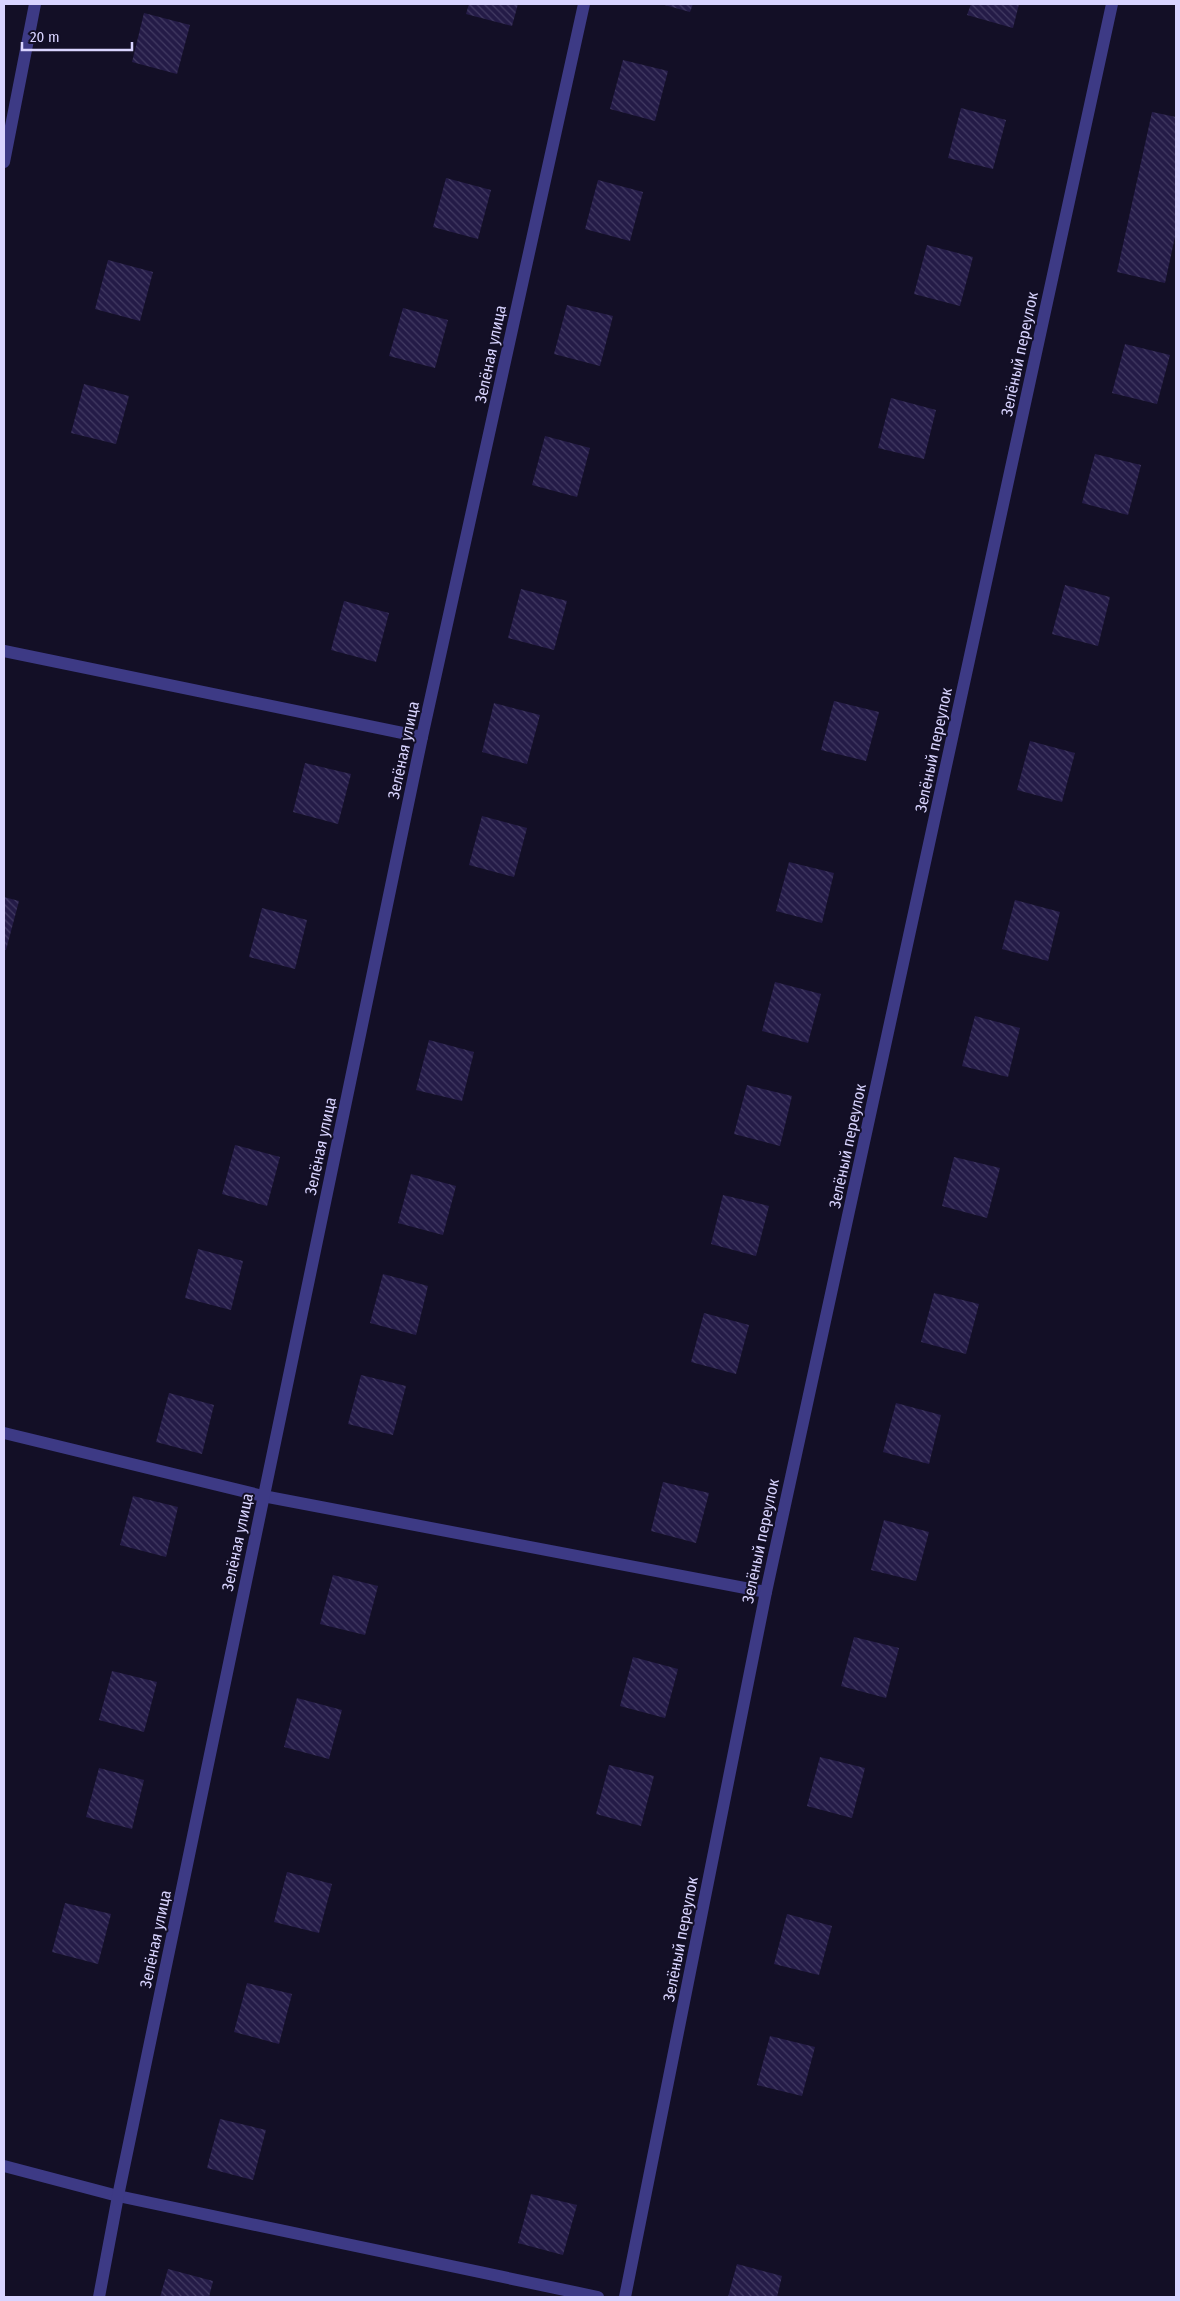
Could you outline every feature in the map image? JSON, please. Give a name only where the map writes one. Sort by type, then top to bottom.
[{"type":"street","points":[[4,162],[35,4]]},
{"type":"street","name":"Зелёная улица","points":[[99,2297],[118,2196],[263,1496],[422,738],[584,4]]},
{"type":"street","name":"Зелёный переулок","points":[[625,2297],[766,1592],[1112,4]]},
{"type":"street","points":[[4,651],[422,738]]},
{"type":"street","points":[[4,1433],[263,1496],[766,1592]]},
{"type":"street","points":[[4,2166],[118,2196],[598,2297]]},
{"type":"building","points":[[469,4],[518,4],[512,26],[466,14]]},
{"type":"building","points":[[661,4],[693,4],[690,12]]},
{"type":"building","points":[[971,4],[1019,4],[1013,28],[967,15]]},
{"type":"building","points":[[144,13],[190,25],[177,74],[132,62]]},
{"type":"building","points":[[623,60],[668,71],[655,121],[610,109]]},
{"type":"building","points":[[961,108],[1006,120],[993,169],[948,158]]},
{"type":"building","points":[[1152,112],[1176,117],[1176,232],[1165,283],[1117,272]]},
{"type":"building","points":[[446,178],[491,190],[478,239],[433,227]]},
{"type":"building","points":[[598,180],[643,192],[630,241],[585,229]]},
{"type":"building","points":[[927,245],[973,257],[960,306],[914,294]]},
{"type":"building","points":[[108,260],[153,272],[140,321],[95,309]]},
{"type":"building","points":[[567,305],[613,316],[600,366],[554,354]]},
{"type":"building","points":[[403,308],[448,320],[435,368],[389,356]]},
{"type":"building","points":[[1125,344],[1170,355],[1157,404],[1112,393]]},
{"type":"building","points":[[84,384],[129,396],[116,444],[71,433]]},
{"type":"building","points":[[891,398],[936,410],[924,459],[878,448]]},
{"type":"building","points":[[545,436],[590,448],[577,497],[532,485]]},
{"type":"building","points":[[1095,454],[1141,465],[1128,515],[1082,503]]},
{"type":"building","points":[[1065,585],[1110,597],[1098,646],[1052,634]]},
{"type":"building","points":[[521,589],[567,601],[554,650],[508,638]]},
{"type":"building","points":[[344,601],[389,613],[376,662],[331,650]]},
{"type":"building","points":[[834,701],[879,712],[866,761],[821,750]]},
{"type":"building","points":[[494,703],[540,715],[527,764],[482,752]]},
{"type":"building","points":[[1030,741],[1075,753],[1062,802],[1017,790]]},
{"type":"building","points":[[305,763],[351,774],[338,824],[293,812]]},
{"type":"building","points":[[482,816],[527,828],[514,877],[469,865]]},
{"type":"building","points":[[789,862],[834,873],[822,923],[776,911]]},
{"type":"building","points":[[4,897],[19,901],[6,950],[4,949]]},
{"type":"building","points":[[1015,900],[1060,912],[1048,961],[1002,949]]},
{"type":"building","points":[[262,908],[307,920],[295,969],[249,957]]},
{"type":"building","points":[[775,982],[821,994],[808,1043],[762,1031]]},
{"type":"building","points":[[975,1016],[1020,1028],[1008,1077],[962,1066]]},
{"type":"building","points":[[429,1040],[474,1052],[462,1101],[416,1090]]},
{"type":"building","points":[[747,1085],[792,1096],[780,1146],[734,1134]]},
{"type":"building","points":[[235,1145],[280,1157],[267,1206],[222,1194]]},
{"type":"building","points":[[954,1157],[1000,1168],[987,1218],[942,1206]]},
{"type":"building","points":[[411,1174],[456,1186],[443,1235],[398,1223]]},
{"type":"building","points":[[723,1195],[769,1206],[756,1256],[711,1244]]},
{"type":"building","points":[[198,1249],[243,1261],[231,1310],[185,1298]]},
{"type":"building","points":[[383,1274],[428,1286],[416,1335],[370,1323]]},
{"type":"building","points":[[934,1293],[979,1304],[966,1354],[921,1342]]},
{"type":"building","points":[[704,1313],[749,1325],[736,1374],[691,1362]]},
{"type":"building","points":[[361,1375],[406,1386],[393,1435],[348,1424]]},
{"type":"building","points":[[169,1393],[214,1405],[202,1454],[156,1442]]},
{"type":"building","points":[[896,1403],[941,1415],[929,1464],[883,1452]]},
{"type":"building","points":[[663,1482],[709,1493],[696,1543],[651,1531]]},
{"type":"building","points":[[133,1496],[178,1507],[166,1557],[120,1545]]},
{"type":"building","points":[[884,1520],[929,1532],[916,1581],[871,1570]]},
{"type":"building","points":[[333,1575],[378,1586],[365,1635],[320,1624]]},
{"type":"building","points":[[854,1637],[899,1648],[886,1698],[841,1686]]},
{"type":"building","points":[[633,1657],[678,1669],[665,1718],[620,1706]]},
{"type":"building","points":[[112,1671],[157,1682],[144,1732],[99,1720]]},
{"type":"building","points":[[297,1698],[342,1710],[329,1759],[284,1747]]},
{"type":"building","points":[[820,1757],[865,1768],[852,1818],[807,1806]]},
{"type":"building","points":[[609,1765],[654,1776],[641,1826],[596,1814]]},
{"type":"building","points":[[99,1768],[144,1780],[132,1829],[86,1817]]},
{"type":"building","points":[[287,1872],[332,1884],[319,1933],[274,1922]]},
{"type":"building","points":[[65,1903],[111,1914],[98,1964],[52,1952]]},
{"type":"building","points":[[787,1914],[832,1926],[819,1975],[774,1964]]},
{"type":"building","points":[[247,1983],[292,1994],[279,2044],[234,2032]]},
{"type":"building","points":[[770,2036],[815,2047],[802,2096],[757,2085]]},
{"type":"building","points":[[220,2119],[266,2130],[253,2180],[207,2168]]},
{"type":"building","points":[[531,2194],[577,2205],[563,2255],[518,2243]]},
{"type":"building","points":[[737,2264],[782,2276],[777,2297],[728,2297]]},
{"type":"building","points":[[168,2269],[213,2281],[209,2297],[160,2297]]}]
